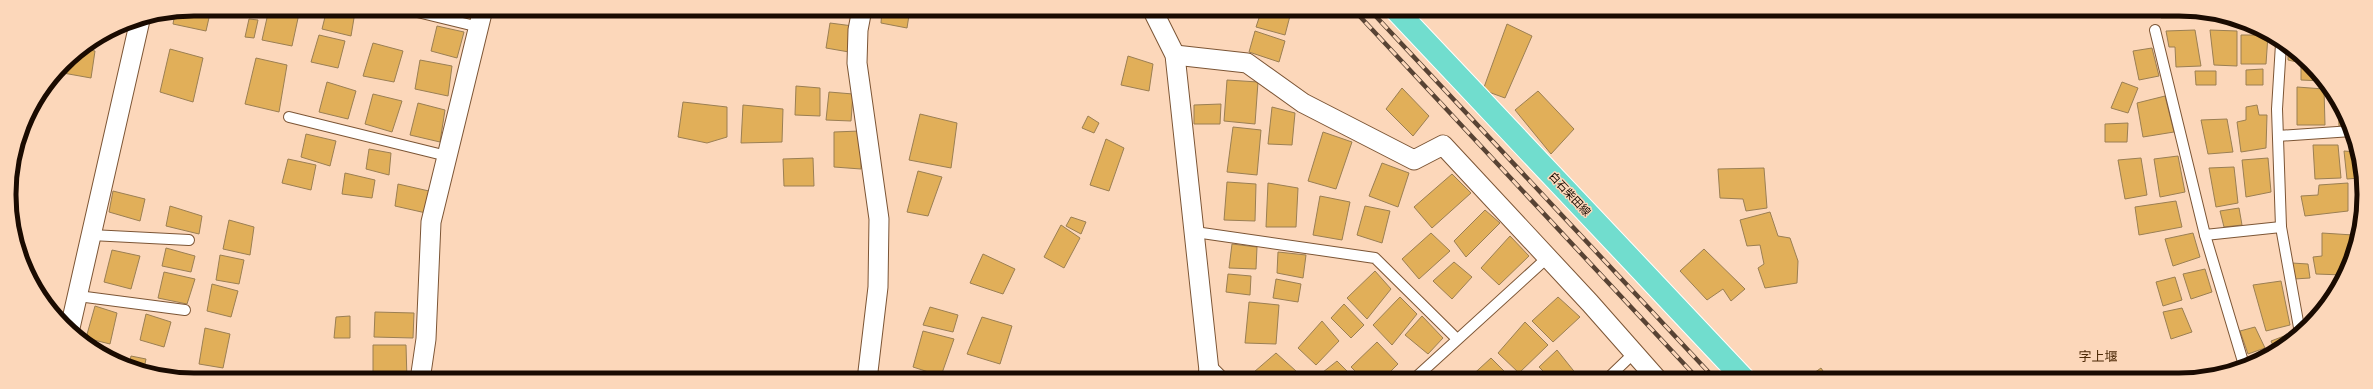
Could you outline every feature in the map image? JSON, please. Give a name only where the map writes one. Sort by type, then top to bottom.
[{"type":"main road","name":"白石柴田線","points":[[1402,16],[1738,373]]},
{"type":"street","points":[[861,16],[858,30],[857,64],[879,219],[878,287],[868,373]]},
{"type":"street","points":[[1156,16],[1175,55],[1212,373]]},
{"type":"street","points":[[421,373],[426,339],[431,222],[481,18]]},
{"type":"street","points":[[71,324],[139,24]]},
{"type":"street","points":[[1175,55],[1247,63],[1303,103],[1414,160],[1443,145],[1652,373]]},
{"type":"lane","points":[[464,16],[481,18]]},
{"type":"lane","points":[[2155,30],[2205,235],[2243,361]]},
{"type":"lane","points":[[2281,48],[2277,109],[2282,227],[2299,326]]},
{"type":"lane","points":[[289,117],[447,156]]},
{"type":"lane","points":[[2278,136],[2345,131]]},
{"type":"lane","points":[[2205,235],[2282,227]]},
{"type":"lane","points":[[1195,232],[1375,258],[1458,339]]},
{"type":"lane","points":[[91,235],[189,240]]},
{"type":"lane","points":[[1420,373],[1547,258]]},
{"type":"lane","points":[[78,296],[185,310]]},
{"type":"lane","points":[[1613,373],[1634,353]]},
{"type":"building","points":[[209,16],[206,31],[173,24],[174,17]]},
{"type":"building","points":[[267,16],[298,16],[292,46],[262,40]]},
{"type":"building","points":[[325,16],[354,16],[351,36],[322,29]]},
{"type":"building","points":[[882,16],[909,16],[907,28],[881,23]]},
{"type":"building","points":[[1260,16],[1290,16],[1285,35],[1256,27]]},
{"type":"building","points":[[2161,16],[2190,16],[2190,18],[2161,18]]},
{"type":"building","points":[[249,19],[258,20],[254,38],[245,37]]},
{"type":"building","points":[[830,23],[853,26],[849,52],[826,48]]},
{"type":"building","points":[[1507,24],[1532,36],[1505,98],[1483,90]]},
{"type":"building","points":[[437,26],[464,32],[457,58],[431,51]]},
{"type":"building","points":[[2195,30],[2201,66],[2176,67],[2175,47],[2169,47],[2166,31]]},
{"type":"building","points":[[2210,30],[2237,31],[2237,66],[2214,65]]},
{"type":"building","points":[[1255,31],[1285,41],[1279,62],[1249,52]]},
{"type":"building","points":[[319,35],[345,41],[338,68],[311,62]]},
{"type":"building","points":[[2241,35],[2259,35],[2268,40],[2266,64],[2241,64]]},
{"type":"building","points":[[373,43],[403,51],[394,82],[363,76]]},
{"type":"building","points":[[2152,48],[2159,76],[2139,80],[2133,51]]},
{"type":"building","points":[[170,49],[203,58],[193,102],[160,92]]},
{"type":"building","points":[[90,50],[95,51],[91,78],[63,73]]},
{"type":"building","points":[[2288,54],[2299,62],[2288,60]]},
{"type":"building","points":[[1128,56],[1153,64],[1149,91],[1121,85]]},
{"type":"building","points":[[256,58],[287,65],[279,112],[245,104]]},
{"type":"building","points":[[420,60],[452,66],[448,96],[415,89]]},
{"type":"building","points":[[2301,64],[2316,81],[2301,80]]},
{"type":"building","points":[[2263,69],[2263,85],[2246,85],[2246,70]]},
{"type":"building","points":[[2195,71],[2216,71],[2216,85],[2196,85]]},
{"type":"building","points":[[1227,80],[1258,82],[1255,124],[1224,121]]},
{"type":"building","points":[[327,82],[356,91],[348,119],[319,112]]},
{"type":"building","points":[[2122,82],[2138,88],[2128,113],[2111,108]]},
{"type":"building","points":[[796,86],[820,88],[820,116],[795,115]]},
{"type":"building","points":[[2297,87],[2322,89],[2324,91],[2325,125],[2297,125]]},
{"type":"building","points":[[1402,88],[1429,116],[1413,136],[1386,109]]},
{"type":"building","points":[[1538,91],[1574,129],[1551,154],[1515,110]]},
{"type":"building","points":[[829,92],[853,94],[851,121],[826,120]]},
{"type":"building","points":[[373,94],[402,101],[392,132],[365,124]]},
{"type":"building","points":[[2165,96],[2174,132],[2143,137],[2137,103]]},
{"type":"building","points":[[683,102],[727,107],[727,137],[707,143],[678,137]]},
{"type":"building","points":[[418,103],[445,110],[440,142],[410,135]]},
{"type":"building","points":[[1221,104],[1220,124],[1194,124],[1194,105]]},
{"type":"building","points":[[743,105],[783,109],[782,142],[741,143]]},
{"type":"building","points":[[2257,105],[2259,115],[2267,115],[2266,148],[2241,152],[2237,122],[2246,120],[2246,107]]},
{"type":"building","points":[[1272,107],[1295,113],[1292,145],[1268,144]]},
{"type":"building","points":[[920,114],[957,123],[951,168],[909,160]]},
{"type":"building","points":[[2338,115],[2343,126],[2339,126]]},
{"type":"building","points":[[1088,116],[1099,123],[1094,133],[1082,128]]},
{"type":"building","points":[[2227,119],[2233,152],[2208,154],[2201,120]]},
{"type":"building","points":[[2128,123],[2127,142],[2105,142],[2105,124]]},
{"type":"building","points":[[1233,127],[1261,130],[1257,175],[1227,172]]},
{"type":"building","points":[[860,131],[861,169],[834,167],[834,132]]},
{"type":"building","points":[[1323,132],[1352,142],[1336,189],[1308,181]]},
{"type":"building","points":[[306,134],[336,141],[330,166],[301,157]]},
{"type":"building","points":[[1106,139],[1124,148],[1109,191],[1090,185]]},
{"type":"building","points":[[2313,145],[2338,145],[2341,178],[2315,179]]},
{"type":"building","points":[[369,149],[391,153],[389,175],[366,169]]},
{"type":"building","points":[[2344,151],[2352,152],[2356,178],[2347,179]]},
{"type":"building","points":[[2178,156],[2185,192],[2160,197],[2154,159]]},
{"type":"building","points":[[813,158],[814,186],[784,186],[783,159]]},
{"type":"building","points":[[2141,158],[2147,195],[2125,199],[2118,160]]},
{"type":"building","points":[[2268,158],[2271,192],[2246,197],[2242,160]]},
{"type":"building","points":[[288,159],[316,165],[311,190],[282,183]]},
{"type":"building","points":[[1382,163],[1409,173],[1398,207],[1369,196]]},
{"type":"building","points":[[2234,167],[2238,203],[2216,207],[2209,168]]},
{"type":"building","points":[[1764,168],[1767,208],[1746,211],[1743,199],[1720,198],[1718,169]]},
{"type":"building","points":[[918,171],[942,177],[928,216],[907,212]]},
{"type":"building","points":[[345,173],[375,180],[372,198],[342,194]]},
{"type":"building","points":[[1452,174],[1471,193],[1432,228],[1414,207]]},
{"type":"building","points":[[1227,182],[1256,184],[1255,221],[1224,220]]},
{"type":"building","points":[[1268,183],[1298,188],[1296,227],[1266,227]]},
{"type":"building","points":[[2348,183],[2348,211],[2305,216],[2301,196],[2318,195],[2319,185]]},
{"type":"building","points":[[398,184],[429,191],[426,213],[395,206]]},
{"type":"building","points":[[113,191],[145,199],[140,221],[109,212]]},
{"type":"building","points":[[1320,196],[1350,202],[1342,240],[1313,235]]},
{"type":"building","points":[[2176,201],[2182,227],[2139,235],[2135,207]]},
{"type":"building","points":[[170,206],[202,216],[199,234],[166,226]]},
{"type":"building","points":[[1365,206],[1390,211],[1382,243],[1357,235]]},
{"type":"building","points":[[2239,208],[2242,225],[2224,227],[2220,211]]},
{"type":"building","points":[[1485,210],[1500,223],[1466,257],[1454,241]]},
{"type":"building","points":[[1770,212],[1778,236],[1790,238],[1798,261],[1797,283],[1765,288],[1758,268],[1764,264],[1760,245],[1747,246],[1740,220]]},
{"type":"building","points":[[1071,217],[1086,222],[1081,234],[1066,226]]},
{"type":"building","points":[[229,220],[254,227],[250,255],[223,249]]},
{"type":"building","points":[[1061,225],[1080,238],[1064,268],[1044,257]]},
{"type":"building","points":[[1431,233],[1450,251],[1419,279],[1402,259]]},
{"type":"building","points":[[2193,233],[2200,257],[2173,266],[2165,239]]},
{"type":"building","points":[[2322,233],[2353,235],[2348,252],[2338,275],[2316,274],[2313,257],[2322,256]]},
{"type":"building","points":[[1510,236],[1529,256],[1499,285],[1481,268]]},
{"type":"building","points":[[1232,244],[1257,247],[1256,269],[1229,268]]},
{"type":"building","points":[[166,248],[195,256],[191,272],[162,266]]},
{"type":"building","points":[[1704,249],[1745,289],[1731,301],[1723,289],[1707,300],[1680,271]]},
{"type":"building","points":[[112,250],[140,256],[131,289],[104,282]]},
{"type":"building","points":[[1278,252],[1306,255],[1303,278],[1277,273]]},
{"type":"building","points":[[983,254],[1015,269],[1003,294],[970,283]]},
{"type":"building","points":[[220,255],[244,260],[239,284],[216,280]]},
{"type":"building","points":[[1454,262],[1472,277],[1452,299],[1433,281]]},
{"type":"building","points":[[2292,263],[2308,264],[2310,278],[2294,279]]},
{"type":"building","points":[[2205,269],[2212,292],[2191,299],[2183,274]]},
{"type":"building","points":[[1375,271],[1391,289],[1367,319],[1347,298]]},
{"type":"building","points":[[164,272],[195,279],[187,304],[158,298]]},
{"type":"building","points":[[1228,274],[1251,276],[1250,295],[1226,292]]},
{"type":"building","points":[[2175,277],[2182,300],[2163,306],[2156,282]]},
{"type":"building","points":[[1276,279],[1301,284],[1298,302],[1273,298]]},
{"type":"building","points":[[2281,281],[2290,325],[2266,331],[2253,285]]},
{"type":"building","points":[[212,284],[238,291],[231,317],[207,311]]},
{"type":"building","points":[[1400,297],[1417,314],[1392,345],[1373,325]]},
{"type":"building","points":[[1558,297],[1580,317],[1553,342],[1532,321]]},
{"type":"building","points":[[1249,302],[1279,305],[1276,344],[1245,343]]},
{"type":"building","points":[[1344,304],[1364,325],[1351,338],[1331,318]]},
{"type":"building","points":[[95,306],[117,313],[110,344],[90,339],[86,336]]},
{"type":"building","points":[[930,307],[958,315],[953,332],[923,325]]},
{"type":"building","points":[[2182,308],[2192,332],[2171,339],[2163,312]]},
{"type":"building","points":[[375,312],[414,313],[413,338],[374,337]]},
{"type":"building","points":[[146,314],[171,322],[164,347],[140,340]]},
{"type":"building","points":[[350,316],[350,338],[334,338],[336,317]]},
{"type":"building","points":[[1422,316],[1443,338],[1428,354],[1405,335]]},
{"type":"building","points":[[982,317],[1012,326],[1000,364],[967,354]]},
{"type":"building","points":[[1322,321],[1339,341],[1316,365],[1298,348]]},
{"type":"building","points":[[1525,322],[1548,345],[1519,373],[1498,353]]},
{"type":"building","points":[[2255,327],[2265,348],[2248,354],[2240,331]]},
{"type":"building","points":[[205,328],[230,334],[223,368],[199,364]]},
{"type":"building","points":[[923,331],[954,339],[942,373],[932,373],[913,367]]},
{"type":"building","points":[[2290,334],[2273,346],[2271,341]]},
{"type":"building","points":[[1377,342],[1398,364],[1389,373],[1357,373],[1351,367]]},
{"type":"building","points":[[373,345],[406,345],[407,373],[373,373]]},
{"type":"building","points":[[1557,350],[1575,373],[1545,373],[1539,367]]},
{"type":"building","points":[[1276,353],[1296,371],[1294,373],[1254,372]]},
{"type":"building","points":[[131,356],[146,359],[145,366],[130,361]]},
{"type":"building","points":[[1491,358],[1506,373],[1475,373]]},
{"type":"building","points":[[1337,361],[1349,373],[1322,373]]},
{"type":"building","points":[[1821,368],[1824,373],[1814,373]]},
{"type":"railway","points":[[1360,16],[1692,373]]},
{"type":"railway","points":[[1376,16],[1709,373]]},
{"type":"district","name":"字上堰","points":[[2098,356]]}]
